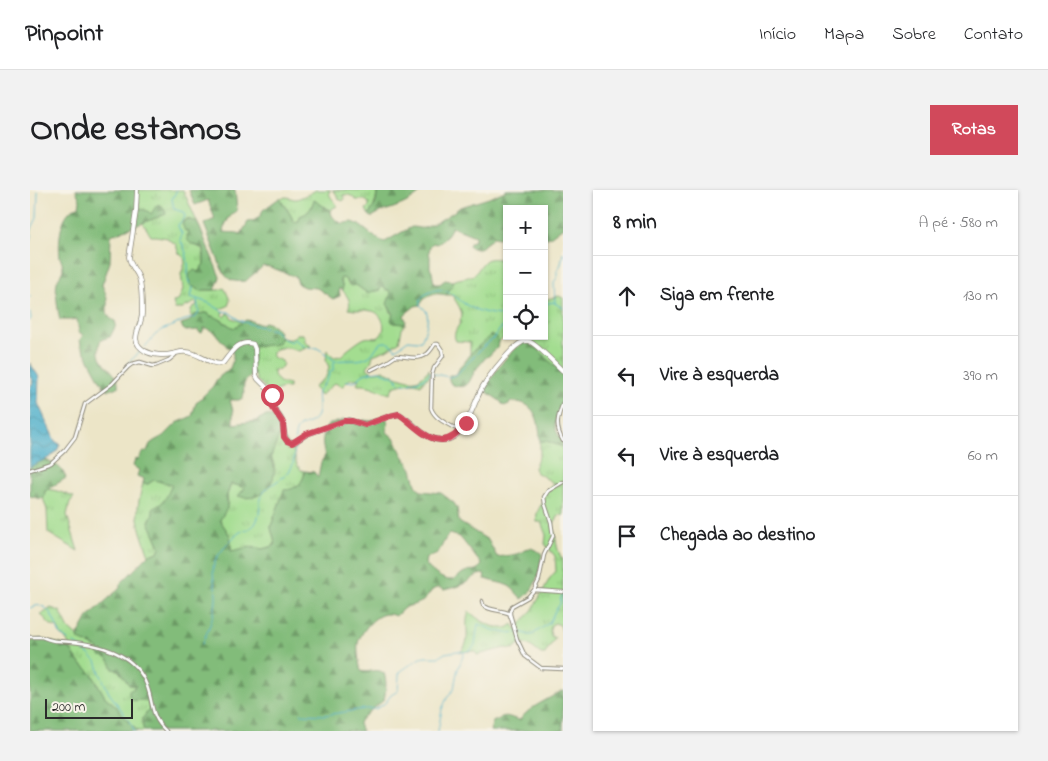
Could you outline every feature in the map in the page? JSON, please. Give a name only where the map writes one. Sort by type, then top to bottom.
[{"type":"street","points":[[137,190],[129,257],[132,268],[139,278],[142,306],[142,317],[136,333],[138,345],[150,353],[163,355],[186,352],[220,364],[240,344],[248,343],[254,345],[256,349],[256,376],[270,391],[272,405],[282,420],[284,437],[287,441],[295,442],[306,434],[348,420],[365,425],[399,414],[430,437],[438,440],[449,439],[460,431],[468,421],[484,385],[502,360],[518,344],[527,341],[533,343],[563,371]]},
{"type":"street","points":[[371,370],[396,356],[422,357],[435,344],[440,345],[443,356],[434,368],[432,375],[431,408],[432,412],[439,418],[460,431]]},
{"type":"street","points":[[30,470],[51,463],[65,450],[75,437],[85,404],[112,384],[128,367],[140,362],[153,366],[157,365],[169,360],[177,353]]},
{"type":"street","points":[[563,403],[557,427],[563,441]]},
{"type":"street","points":[[563,482],[548,491],[544,497],[553,536],[544,555],[534,590],[528,597],[510,608],[510,616],[517,639],[525,656],[541,668],[563,669]]},
{"type":"street","points":[[534,590],[563,592]]},
{"type":"street","points":[[482,601],[483,605],[487,608],[507,612],[510,616]]},
{"type":"street","points":[[30,637],[84,642],[107,648],[120,655],[140,673],[147,685],[155,717],[166,731]]},
{"type":"green space","points":[[76,190],[137,190],[138,208],[151,214],[156,206],[160,206],[160,204],[166,214],[111,235],[110,262],[102,285],[106,296],[107,313],[115,321],[116,325],[110,337],[100,341],[99,349],[102,361],[115,375],[118,383],[118,387],[109,390],[103,386],[81,345],[80,340],[83,335],[79,332],[77,319],[60,320],[58,313],[56,285],[63,268],[60,257],[60,235],[64,220],[68,214],[73,209],[79,207],[80,200]]},
{"type":"green space","points":[[137,190],[183,190],[197,222],[187,219],[182,223],[188,231],[190,243],[203,249],[204,264],[198,272],[205,290],[224,288],[230,300],[228,306],[220,309],[223,312],[222,315],[225,317],[228,313],[232,318],[243,323],[234,328],[219,318],[204,313],[191,317],[192,308],[197,305],[196,302],[183,309],[175,309],[173,302],[178,301],[183,289],[181,274],[185,263],[184,258],[178,252],[176,244],[168,238],[151,236],[142,223],[165,214],[161,205],[151,214],[138,208]]},
{"type":"green space","points":[[189,190],[235,190],[237,211],[228,220],[223,232],[241,234],[248,222],[260,217],[263,210],[279,198],[294,222],[299,221],[300,216],[306,214],[314,200],[331,211],[333,217],[339,222],[343,224],[356,223],[376,238],[385,242],[412,227],[427,227],[460,207],[507,190],[563,190],[563,227],[548,238],[548,205],[503,205],[503,236],[499,238],[493,237],[482,247],[476,249],[469,246],[475,240],[475,236],[452,227],[446,237],[437,244],[433,243],[430,246],[429,252],[434,284],[440,284],[445,280],[453,281],[452,285],[447,295],[435,294],[429,296],[420,305],[415,306],[404,315],[405,324],[393,323],[391,320],[393,313],[387,304],[391,293],[385,287],[367,293],[356,285],[351,286],[345,279],[341,278],[343,287],[342,290],[339,288],[340,296],[333,299],[317,288],[304,287],[298,284],[296,277],[263,266],[246,281],[230,280],[223,272],[204,224],[215,219],[208,200],[195,205]]},
{"type":"green space","points":[[316,190],[331,190],[329,192],[337,206],[331,211],[314,200],[309,210],[300,216],[299,221],[294,222],[279,198],[297,199]]},
{"type":"green space","points":[[332,190],[377,190],[370,215],[366,209],[369,207],[369,203],[365,200],[356,200],[350,196],[343,195],[345,199],[343,201],[338,199],[336,193]]},
{"type":"green space","points":[[377,190],[423,190],[409,201],[371,217],[368,214],[370,214],[376,203]]},
{"type":"green space","points":[[187,219],[197,222],[220,277],[215,290],[201,291],[190,285],[189,275],[194,270],[198,272],[204,264],[204,249],[189,242],[187,239],[188,231],[185,231],[182,223]]},
{"type":"green space","points":[[503,254],[503,338],[499,342],[491,335],[470,355],[470,342],[456,341],[455,333],[461,322],[462,314],[452,295],[447,295],[453,281],[472,276],[486,260],[501,259]]},
{"type":"green space","points":[[341,278],[345,278],[348,284],[356,285],[367,293],[378,291],[380,287],[385,286],[391,293],[389,308],[397,323],[405,324],[399,342],[373,355],[367,367],[370,371],[383,370],[409,380],[416,380],[429,369],[430,376],[421,385],[410,383],[393,387],[390,394],[371,387],[358,385],[359,379],[351,379],[343,386],[335,383],[320,396],[314,387],[325,378],[328,372],[327,350],[334,357],[341,356],[363,339],[380,336],[384,329],[383,321],[376,312],[348,309],[348,297],[342,290]]},
{"type":"green space","points":[[559,296],[563,298],[563,373],[539,350],[522,343],[521,340],[548,340],[548,299]]},
{"type":"green space","points":[[208,313],[210,316],[220,319],[234,328],[246,320],[259,324],[264,322],[276,328],[280,338],[279,342],[275,344],[253,347],[251,370],[254,372],[244,384],[243,398],[230,400],[233,411],[233,424],[257,421],[264,417],[272,416],[278,417],[280,422],[279,437],[271,457],[274,474],[268,488],[255,497],[247,498],[238,496],[245,488],[231,484],[227,495],[227,508],[220,520],[230,537],[231,551],[250,547],[262,549],[274,546],[271,526],[284,490],[292,489],[299,485],[305,471],[314,472],[318,477],[321,462],[325,456],[323,440],[328,424],[343,420],[371,421],[385,416],[388,422],[387,432],[395,439],[412,469],[416,485],[421,491],[441,493],[454,503],[457,508],[459,522],[488,540],[497,557],[520,553],[528,548],[542,553],[539,572],[534,585],[522,599],[509,586],[485,579],[484,574],[481,574],[457,586],[444,590],[435,589],[425,600],[404,608],[395,616],[383,615],[369,624],[358,643],[360,668],[364,672],[377,671],[384,673],[386,689],[384,700],[360,721],[359,724],[362,731],[144,731],[142,720],[149,710],[148,701],[131,700],[129,691],[135,686],[129,685],[119,670],[113,669],[107,658],[100,656],[98,648],[79,640],[78,635],[88,617],[120,588],[120,584],[149,555],[158,552],[160,547],[149,522],[153,508],[163,501],[172,485],[154,480],[148,484],[143,483],[144,479],[137,476],[139,470],[133,466],[135,460],[139,459],[142,453],[147,451],[150,444],[165,435],[177,423],[192,416],[196,403],[213,386],[217,379],[230,368],[233,360],[233,353],[214,332],[206,328],[204,328],[202,333],[198,330],[186,331],[183,329],[181,324],[190,321],[194,315]],"holes":[[[450,534],[460,537],[482,565],[475,570],[465,572],[453,580],[444,579],[427,566],[425,563],[426,558],[438,552]]]},
{"type":"green space","points":[[297,334],[305,336],[306,342],[311,346],[299,351],[284,347],[272,352],[272,357],[282,361],[283,364],[280,369],[274,370],[274,375],[280,382],[289,384],[289,388],[283,388],[270,393],[257,381],[254,372],[251,370],[253,347],[275,344],[280,337],[289,339]]},
{"type":"green space","points":[[491,335],[497,337],[499,342],[498,348],[485,358],[467,385],[461,387],[451,384],[449,375],[455,375],[473,351]]},
{"type":"green space","points":[[527,342],[539,350],[563,373],[562,401],[555,424],[563,447],[546,441],[540,441],[537,419],[531,408],[526,404],[511,402],[504,406],[484,390],[509,355],[521,344]]},
{"type":"green space","points":[[280,430],[283,438],[293,449],[297,465],[301,470],[305,471],[303,479],[296,487],[284,491],[271,526],[274,546],[262,549],[231,551],[230,537],[220,520],[228,503],[227,495],[231,484],[245,488],[239,495],[274,471],[271,457]]},
{"type":"green space","points":[[540,441],[546,441],[563,447],[563,516],[560,514],[553,526],[557,548],[563,560],[563,612],[561,615],[563,616],[563,634],[560,625],[555,623],[551,625],[551,636],[555,638],[545,654],[541,654],[529,645],[521,642],[514,649],[505,648],[477,655],[475,651],[460,652],[466,643],[467,616],[469,611],[491,626],[506,628],[513,624],[516,629],[533,609],[550,578],[556,571],[555,556],[545,544],[546,535],[541,522],[537,522],[537,513],[545,494],[555,484],[536,472],[534,468],[540,454]]},
{"type":"green space","points":[[46,460],[61,469],[66,478],[45,491],[44,498],[40,499],[30,496],[30,467]]},
{"type":"green space","points":[[154,479],[172,485],[167,497],[158,506],[149,521],[160,547],[158,552],[149,555],[139,526],[138,507],[143,483],[148,484]]},
{"type":"green space","points":[[48,489],[74,497],[70,502],[67,515],[78,551],[48,533],[47,510],[43,498],[45,491]]},
{"type":"green space","points":[[51,608],[60,611],[69,629],[79,640],[98,648],[99,654],[109,659],[113,669],[119,670],[135,686],[135,701],[141,699],[148,701],[149,711],[142,722],[144,731],[138,731],[116,706],[105,697],[92,674],[78,662],[58,628],[50,624],[41,615]]},
{"type":"green space","points":[[40,639],[65,645],[71,650],[78,662],[92,674],[105,697],[116,706],[138,731],[30,731],[30,642]]},
{"type":"green space","points":[[563,690],[563,731],[490,731],[494,720],[506,716],[520,720],[534,707]]},
{"type":"water","points":[[30,363],[39,377],[38,403],[55,441],[60,444],[52,456],[30,467],[30,388],[33,382],[30,376]]},
{"type":"waterway","points":[[177,190],[172,199],[174,209],[183,212],[185,216],[178,226],[182,234],[180,240],[187,258],[188,279],[193,288],[191,297],[209,303],[222,311],[229,312],[239,320],[274,330],[284,339],[291,342],[294,339],[305,347],[317,348],[335,361]]},
{"type":"waterway","points":[[30,241],[32,228],[37,218],[38,192]]},
{"type":"waterway","points":[[555,303],[554,282],[557,278],[557,271],[561,264],[563,253]]},
{"type":"waterway","points":[[336,361],[364,359],[371,355],[378,345],[383,342],[389,343],[396,349],[408,340],[421,340],[425,330],[427,314],[420,305],[420,301],[424,295],[435,290],[446,291],[476,310],[503,315]]},
{"type":"waterway","points":[[144,348],[155,335],[164,329],[196,317],[199,312],[197,300]]},
{"type":"waterway","points":[[548,303],[553,302],[563,308]]},
{"type":"waterway","points":[[30,312],[30,321]]},
{"type":"waterway","points":[[346,381],[354,382],[364,374],[379,371],[397,378],[399,383],[402,384],[423,379],[430,373],[449,377],[456,375],[503,327]]},
{"type":"waterway","points":[[126,368],[128,363],[141,351]]},
{"type":"waterway","points":[[295,440],[297,429],[311,422],[317,415],[318,391],[333,370],[335,362]]},
{"type":"waterway","points":[[202,644],[215,606],[216,595],[213,569],[216,559],[236,536],[255,524],[259,513],[261,496],[269,487],[288,473],[292,467],[295,444]]},
{"type":"waterway","points":[[301,714],[325,715],[375,709],[398,691],[399,674],[401,671],[420,658],[439,657],[445,653],[471,650],[475,645],[478,624],[506,633],[521,632],[532,635],[549,623],[560,604],[563,594]]},
{"type":"waterway","points":[[30,608],[36,606],[46,608],[60,633],[68,640]]},
{"type":"waterway","points":[[74,643],[96,661],[109,693],[131,723],[134,731]]},
{"type":"waterway","points":[[438,731],[442,709],[454,689],[457,672],[464,653]]},
{"type":"route","points":[[272,395],[273,408],[283,423],[284,437],[292,443],[306,434],[344,421],[348,420],[365,425],[399,414],[420,431],[438,440],[445,440],[456,436],[466,423]]}]
